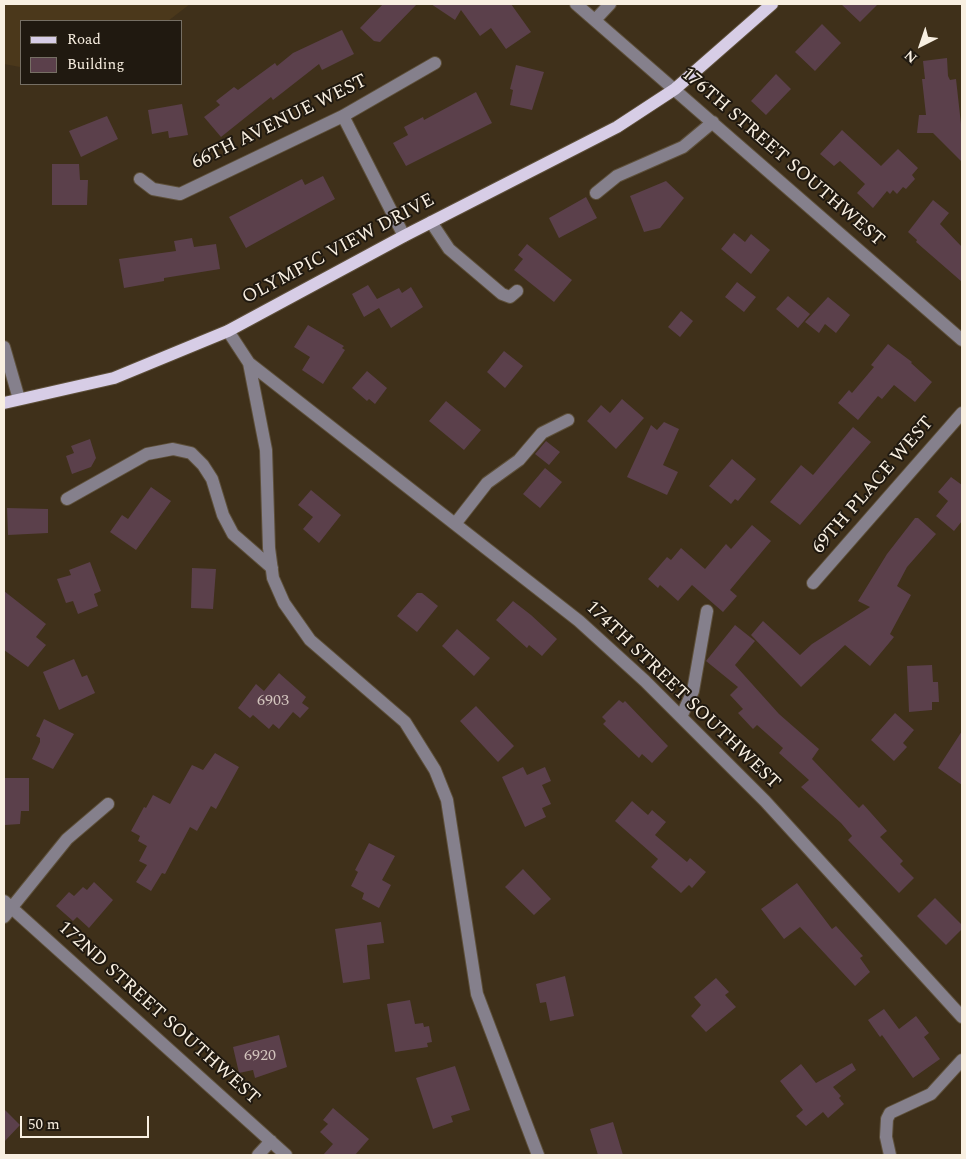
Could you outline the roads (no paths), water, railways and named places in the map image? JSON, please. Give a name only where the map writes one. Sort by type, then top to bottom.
[{"type":"main road","name":"OLYMPIC VIEW DRIVE","points":[[4,403],[114,378],[228,331],[430,222],[617,127],[675,89],[772,4]]},
{"type":"street","name":"176TH STREET SOUTHWEST","points":[[576,4],[962,340]]},
{"type":"street","points":[[595,20],[610,4]]},
{"type":"street","name":"66TH AVENUE WEST","points":[[140,179],[154,189],[180,194],[343,116],[435,63]]},
{"type":"street","points":[[343,116],[404,236]]},
{"type":"street","points":[[596,193],[617,176],[683,147],[713,122]]},
{"type":"street","points":[[430,222],[449,249],[502,294],[510,297],[517,291]]},
{"type":"street","points":[[228,331],[249,363],[266,450],[273,578],[284,603],[310,640],[405,722],[435,770],[447,800],[477,994],[538,1155]]},
{"type":"street","points":[[4,347],[19,399]]},
{"type":"street","name":"174TH STREET SOUTHWEST","points":[[249,363],[579,621],[681,717],[764,801],[961,1014]]},
{"type":"street","name":"69TH PLACE WEST","points":[[813,583],[962,413]]},
{"type":"street","points":[[455,524],[487,484],[519,460],[542,433],[568,420]]},
{"type":"street","points":[[67,499],[148,454],[174,449],[191,453],[203,465],[212,479],[223,515],[234,534],[272,568]]},
{"type":"street","points":[[681,717],[693,691],[707,611]]},
{"type":"street","points":[[6,908],[67,839],[108,804]]},
{"type":"street","name":"172ND STREET SOUTHWEST","points":[[6,908],[286,1155]]},
{"type":"street","points":[[890,1155],[886,1137],[887,1119],[890,1113],[931,1094],[962,1060]]},
{"type":"street","points":[[258,1155],[271,1141]]}]
